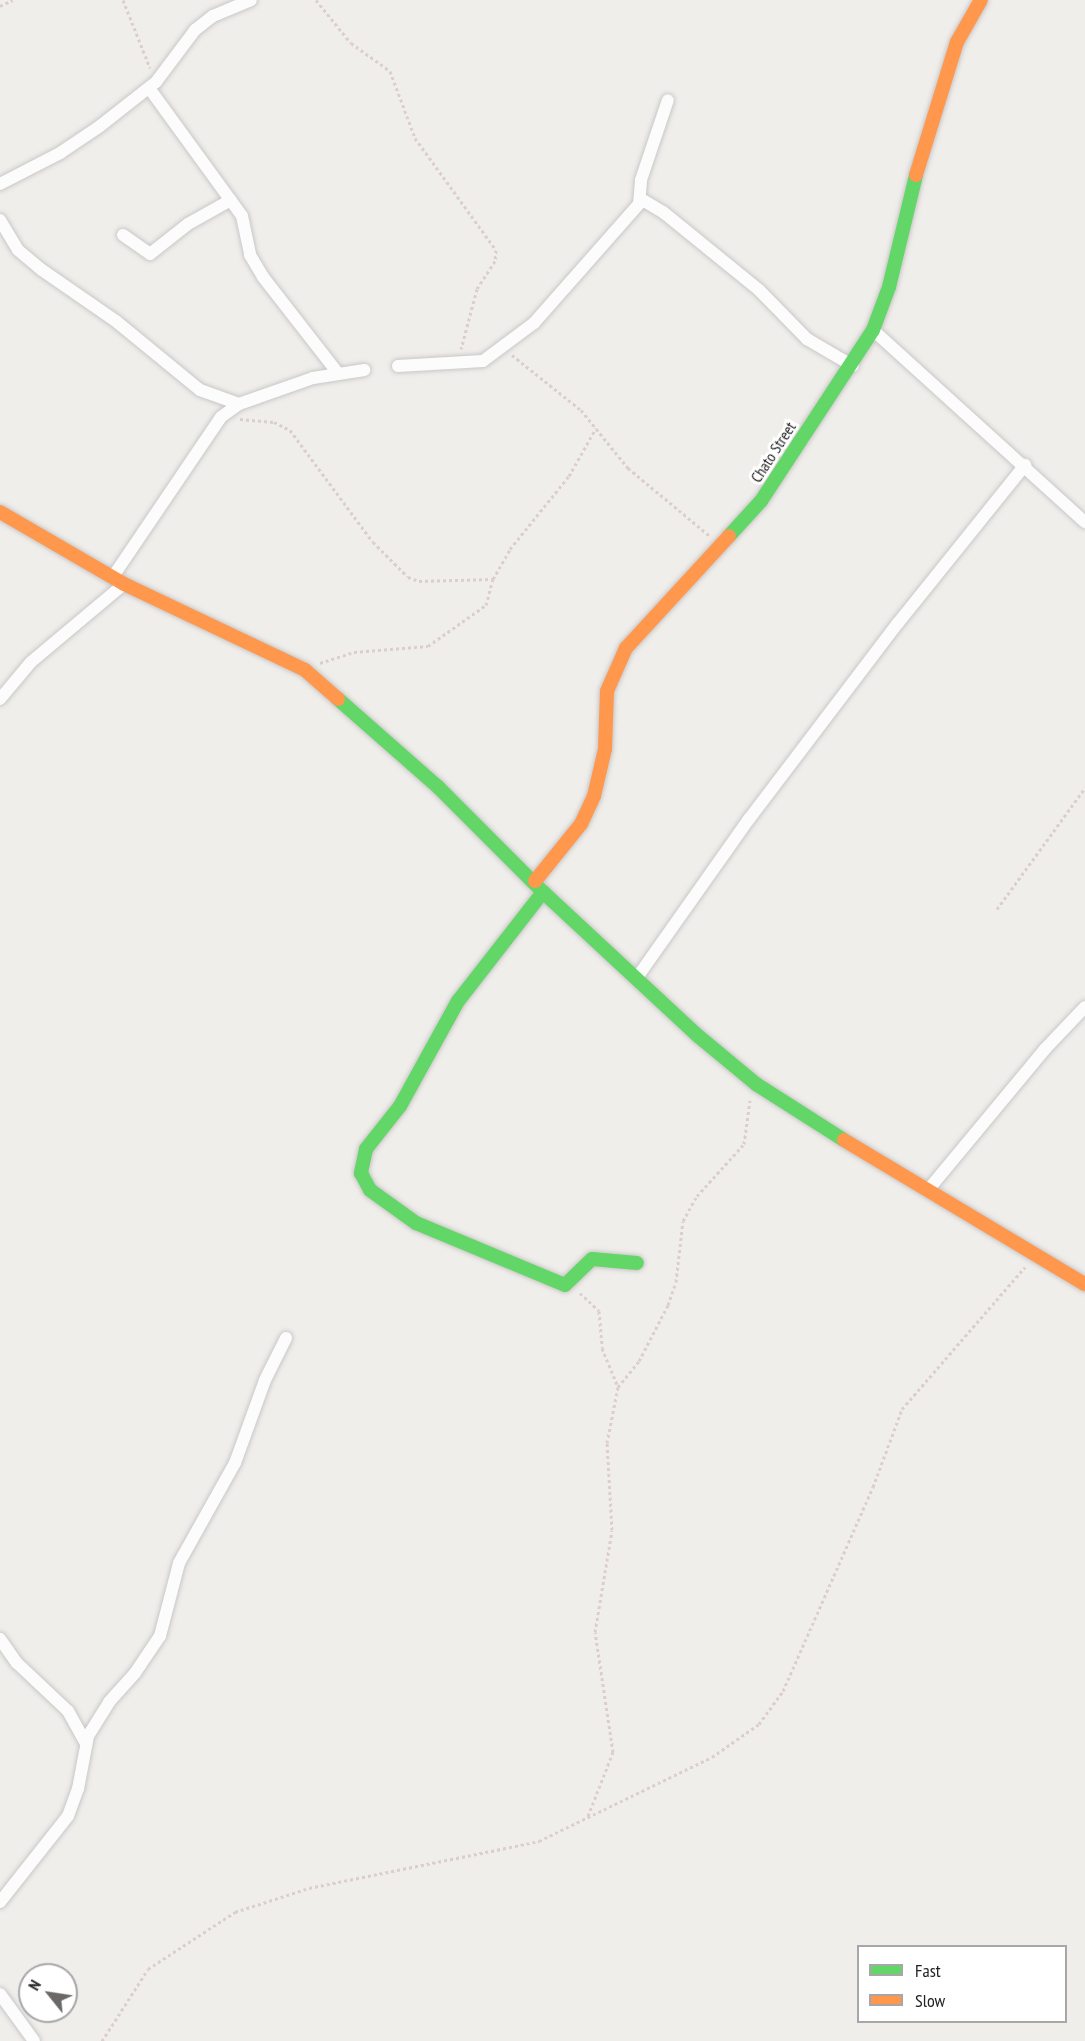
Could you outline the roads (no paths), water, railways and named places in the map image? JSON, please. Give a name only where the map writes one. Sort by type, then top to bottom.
[{"type":"street","points":[[0,184],[60,153],[152,85],[195,30],[213,16],[251,0]]},
{"type":"street","name":"Chato Street","points":[[637,1263],[592,1259],[565,1285],[416,1223],[370,1190],[361,1173],[366,1149],[400,1106],[458,1001],[581,824],[594,796],[605,749],[607,691],[626,648],[761,501],[853,366],[873,330],[890,287],[913,186],[945,76],[957,42],[981,0]]},
{"type":"street","points":[[152,85],[245,222],[247,246],[255,265],[338,372]]},
{"type":"street","points":[[398,366],[483,361],[503,349],[534,323],[640,199],[641,180],[668,100]]},
{"type":"street","points":[[640,199],[663,212],[733,268],[807,339],[853,366]]},
{"type":"street","points":[[123,235],[150,254],[188,224],[231,200]]},
{"type":"street","points":[[0,220],[18,250],[42,270],[117,322],[200,390],[239,404]]},
{"type":"street","points":[[873,330],[1025,465],[1085,522]]},
{"type":"street","points":[[0,699],[31,662],[118,581],[221,417],[239,404],[338,372],[364,370]]},
{"type":"street","points":[[636,979],[724,853],[898,622],[1025,465]]},
{"type":"street","points":[[0,512],[118,581],[305,670],[430,780],[636,979],[756,1084],[1085,1284]]},
{"type":"street","points":[[928,1190],[1045,1049],[1085,1007]]},
{"type":"street","points":[[0,1902],[68,1816],[78,1789],[86,1744],[98,1717],[160,1636],[178,1563],[235,1463],[265,1380],[286,1338]]},
{"type":"street","points":[[0,1639],[17,1663],[68,1710],[86,1744]]},
{"type":"street","points":[[0,1994],[34,2041]]}]
